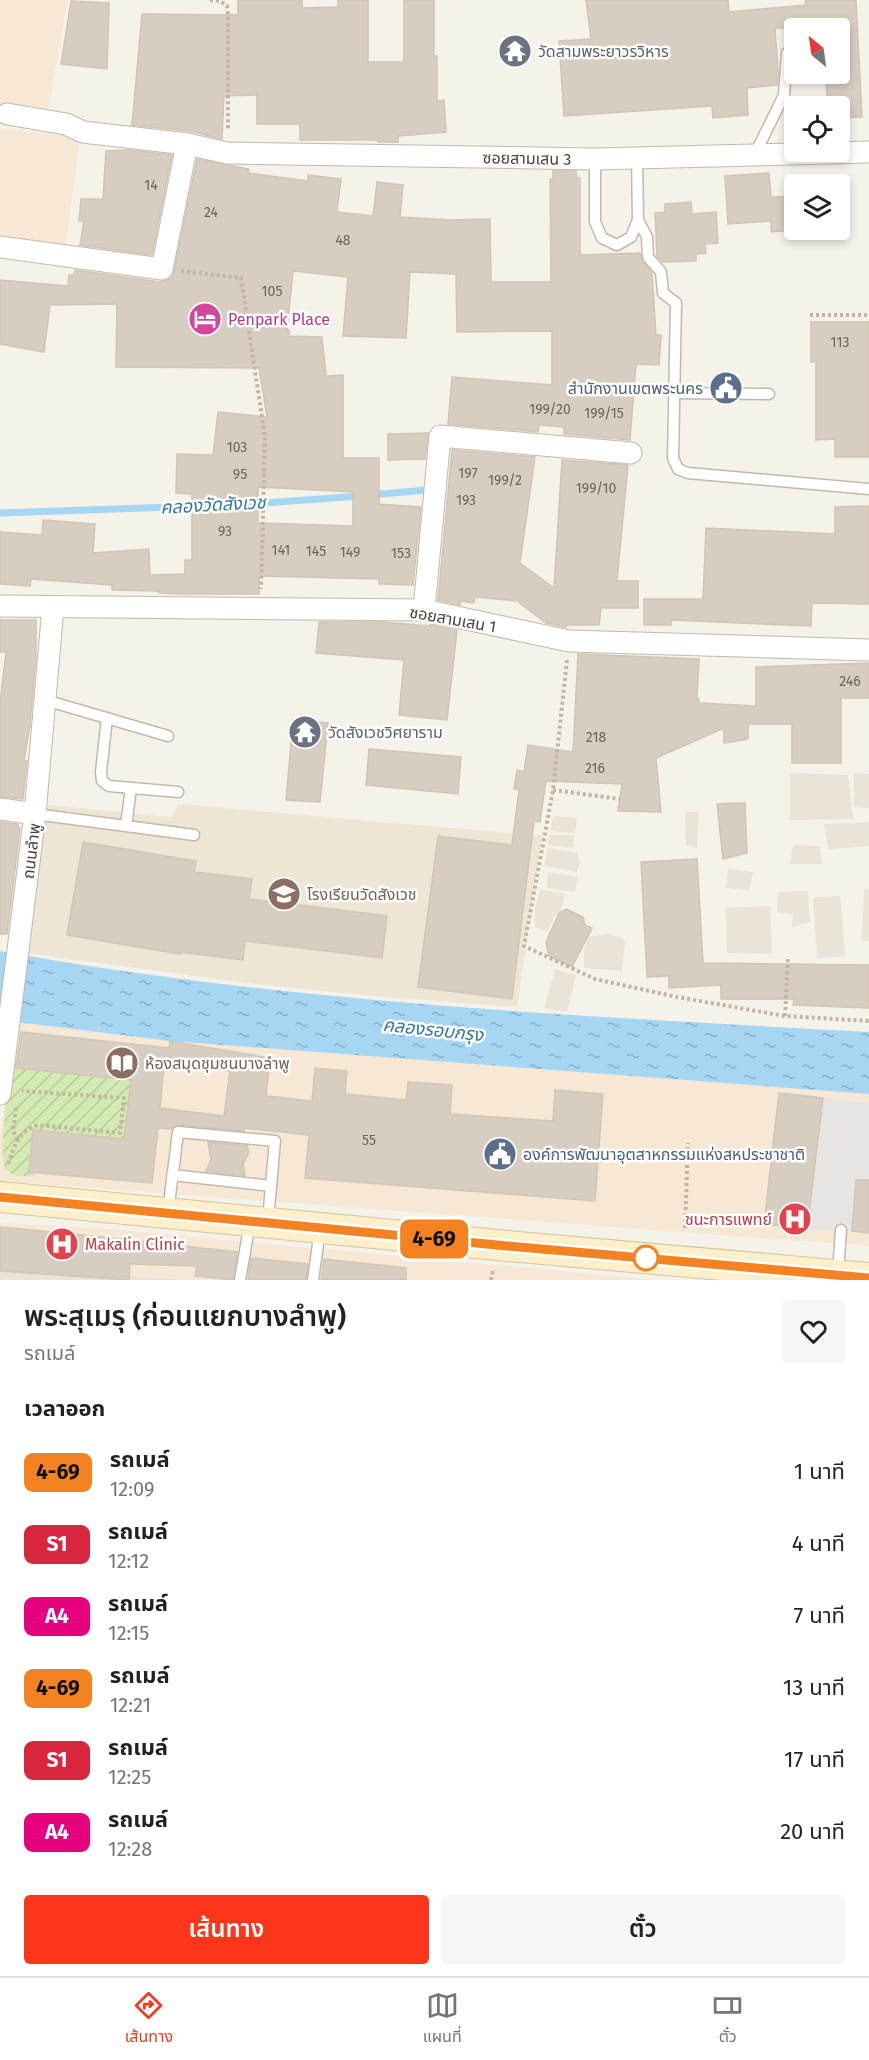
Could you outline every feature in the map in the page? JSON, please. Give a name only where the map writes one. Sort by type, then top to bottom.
[{"type":"street","name":"ซอยสามเสน 3","points":[[7,114],[66,124],[83,132],[187,144],[227,153],[595,159],[869,152]]},
{"type":"street","points":[[0,247],[162,269],[187,144]]},
{"type":"street","points":[[424,610],[440,436],[631,453]]},
{"type":"street","name":"ซอยสามเสน 1","points":[[0,606],[424,610],[569,641],[869,650]]},
{"type":"street","name":"ถนนลำพู","points":[[12,1096],[6,1038],[35,814],[53,607]]},
{"type":"street","points":[[0,808],[35,814]]},
{"type":"street","points":[[0,1197],[869,1278]]},
{"type":"lane","points":[[754,156],[784,95],[785,84]]},
{"type":"lane","points":[[595,159],[595,222],[602,238],[617,245],[631,237],[638,220],[637,158]]},
{"type":"lane","points":[[638,220],[647,237],[648,257],[661,272],[663,293],[676,303],[673,458],[678,469],[688,473],[869,489]]},
{"type":"lane","points":[[673,393],[769,394]]},
{"type":"lane","points":[[45,700],[168,736]]},
{"type":"lane","points":[[106,718],[100,772],[102,781],[109,786],[178,792]]},
{"type":"lane","points":[[126,826],[131,788]]},
{"type":"lane","points":[[35,814],[194,835]]},
{"type":"lane","points":[[168,1213],[178,1132],[275,1141],[271,1186],[240,1280]]},
{"type":"lane","points":[[172,1175],[271,1186]]},
{"type":"lane","points":[[313,1280],[320,1228]]},
{"type":"lane","points":[[837,1275],[841,1230]]},
{"type":"path","points":[[210,0],[220,1],[226,6],[228,14],[227,153]]},
{"type":"path","points":[[162,269],[241,278],[265,437],[260,607]]},
{"type":"path","points":[[810,315],[869,315]]},
{"type":"path","points":[[569,641],[553,790],[524,946],[595,979],[677,997],[785,1016],[869,1021]]},
{"type":"path","points":[[553,790],[620,799]]},
{"type":"path","points":[[785,1016],[788,957]]},
{"type":"path","points":[[8,1164],[26,1128],[38,1125],[120,1133],[124,1098],[12,1096],[13,1131],[18,1140]]},
{"type":"path","points":[[685,1228],[688,1143]]},
{"type":"path","points":[[491,1280],[493,1270]]},
{"type":"shaded area","points":[[0,0],[68,0],[48,111],[0,108]]},
{"type":"shaded area","points":[[0,128],[80,137],[65,251],[0,245]]},
{"type":"shaded area","points":[[790,773],[848,775],[853,819],[790,820]]},
{"type":"shaded area","points":[[854,773],[869,774],[869,808],[854,807]]},
{"type":"shaded area","name":"โรงเรียนวัดสังเวช","points":[[178,804],[542,836],[517,1007],[262,985],[25,953],[48,805],[172,817]]},
{"type":"shaded area","points":[[685,812],[699,812],[697,848],[686,845]]},
{"type":"shaded area","points":[[553,816],[577,818],[575,833],[551,831]]},
{"type":"shaded area","points":[[869,822],[869,846],[828,849],[824,824]]},
{"type":"shaded area","points":[[549,835],[574,835],[574,848],[548,845]]},
{"type":"shaded area","points":[[793,845],[820,846],[822,864],[790,864]]},
{"type":"shaded area","points":[[548,848],[577,853],[580,861],[577,872],[544,866]]},
{"type":"shaded area","points":[[728,869],[753,872],[749,890],[726,888]]},
{"type":"shaded area","points":[[547,872],[578,877],[575,892],[547,888]]},
{"type":"shaded area","points":[[864,889],[869,889],[869,941],[862,940]]},
{"type":"shaded area","points":[[540,890],[565,894],[561,912],[554,916],[548,931],[535,927],[535,907]]},
{"type":"shaded area","points":[[808,891],[810,922],[792,927],[793,914],[777,912],[778,892]]},
{"type":"shaded area","points":[[840,896],[845,956],[817,958],[813,897]]},
{"type":"shaded area","points":[[770,906],[772,954],[727,953],[726,908]]},
{"type":"shaded area","points":[[607,934],[625,941],[622,971],[584,968],[584,951],[588,937]]},
{"type":"shaded area","points":[[555,969],[576,975],[567,1012],[544,1008]]},
{"type":"shaded area","points":[[16,1022],[170,1041],[869,1094],[869,1246],[0,1181],[0,1136]]},
{"type":"shaded area","points":[[823,1098],[869,1103],[869,1180],[863,1180],[861,1194],[854,1195],[852,1231],[807,1229]]},
{"type":"shaded area","points":[[0,1223],[98,1228],[658,1280],[188,1280],[0,1265]]},
{"type":"shaded area","points":[[0,1265],[161,1278],[188,1280],[0,1280]]},
{"type":"green space","points":[[10,1059],[141,1073],[133,1145],[36,1136],[34,1176],[18,1176],[7,1171],[4,1167],[3,1146]]},
{"type":"water","name":"คลองรอบกรุง","points":[[0,951],[108,969],[325,995],[542,1013],[869,1032],[869,1094],[170,1041],[16,1022],[18,1007],[0,1003]]},
{"type":"building","points":[[238,0],[302,0],[302,8],[338,7],[338,0],[368,0],[368,62],[404,62],[404,0],[434,0],[437,101],[444,100],[446,132],[398,136],[398,142],[300,140],[300,124],[257,124],[257,95],[224,96],[222,139],[189,131],[132,125],[142,14],[238,15]]},
{"type":"building","points":[[586,0],[728,0],[729,12],[806,5],[805,0],[856,0],[862,117],[850,118],[850,96],[827,96],[826,84],[850,84],[850,18],[784,18],[784,28],[775,28],[777,85],[747,88],[748,115],[713,118],[712,106],[564,116],[559,41],[591,39]]},
{"type":"building","points":[[71,1],[109,3],[107,69],[61,64]]},
{"type":"building","points":[[128,150],[172,155],[152,255],[80,245],[84,221],[79,221],[81,199],[103,199],[106,151]]},
{"type":"building","points":[[197,159],[249,169],[248,173],[308,181],[308,175],[341,179],[337,212],[373,216],[377,182],[403,185],[400,217],[451,220],[490,219],[491,282],[551,282],[550,179],[553,179],[553,171],[576,171],[577,178],[580,178],[580,255],[640,253],[642,261],[652,273],[656,335],[661,335],[659,365],[636,364],[630,440],[564,434],[564,427],[539,425],[538,432],[448,424],[452,377],[552,385],[552,331],[457,332],[456,274],[410,272],[406,338],[343,336],[348,277],[293,271],[287,330],[289,330],[289,336],[322,337],[326,376],[343,375],[343,458],[379,458],[379,504],[421,507],[413,585],[379,584],[379,579],[259,576],[259,594],[179,594],[159,593],[159,591],[112,590],[112,585],[31,579],[30,586],[0,584],[0,532],[42,535],[43,520],[95,524],[93,553],[149,549],[150,575],[185,574],[185,560],[192,560],[192,494],[176,493],[177,454],[213,455],[218,412],[267,417],[259,368],[116,367],[117,304],[50,305],[44,352],[0,344],[0,280],[68,286],[69,275],[74,275],[75,270],[160,282],[171,278]],"holes":[[[258,487],[353,492],[353,526],[258,523]]]},
{"type":"building","points":[[769,173],[771,197],[784,196],[784,231],[771,232],[771,221],[728,224],[725,176]]},
{"type":"building","points":[[691,202],[692,214],[716,212],[718,243],[705,244],[706,253],[696,254],[696,261],[663,262],[657,256],[655,213],[665,212],[665,204]]},
{"type":"building","points":[[811,322],[869,322],[869,457],[835,457],[835,439],[816,440],[816,362],[811,362]]},
{"type":"building","points":[[428,433],[425,459],[388,460],[388,434]]},
{"type":"building","points":[[452,450],[535,457],[520,563],[554,588],[562,460],[628,465],[617,581],[638,581],[638,608],[601,608],[599,625],[566,625],[566,627],[546,623],[517,601],[475,597],[474,603],[460,601],[460,605],[438,600]]},
{"type":"building","points":[[869,506],[869,604],[812,603],[811,626],[671,620],[671,625],[644,625],[644,599],[703,599],[706,528],[835,534],[835,507]]},
{"type":"building","points":[[0,620],[36,620],[36,656],[30,725],[24,760],[27,761],[23,799],[0,797],[0,703],[6,652],[0,652]]},
{"type":"building","points":[[319,622],[383,622],[430,626],[430,624],[457,630],[447,720],[399,715],[404,660],[316,653]]},
{"type":"building","points":[[578,654],[699,659],[697,699],[699,703],[756,706],[756,667],[869,663],[869,698],[841,698],[841,763],[792,763],[792,724],[748,724],[748,739],[724,743],[724,728],[656,758],[661,812],[618,811],[622,784],[546,781],[540,822],[534,821],[512,999],[418,987],[438,836],[512,845],[519,790],[514,789],[517,770],[524,772],[528,745],[573,752]]},
{"type":"building","points":[[293,720],[328,723],[320,802],[286,800]]},
{"type":"building","points":[[369,749],[461,757],[458,794],[366,785]]},
{"type":"building","points":[[745,803],[747,853],[723,859],[717,804]]},
{"type":"building","points":[[0,822],[17,824],[20,829],[7,934],[0,934]]},
{"type":"building","points":[[83,842],[196,861],[194,872],[252,879],[249,899],[387,916],[382,958],[245,941],[243,960],[180,952],[180,954],[67,935]]},
{"type":"building","points":[[697,859],[703,963],[869,965],[869,1008],[793,1005],[794,999],[721,999],[721,985],[669,988],[669,976],[647,977],[641,862]]},
{"type":"building","points":[[566,909],[583,917],[585,925],[592,928],[572,967],[549,956],[546,942],[559,913]]},
{"type":"building","points":[[21,1032],[169,1048],[170,1041],[270,1058],[266,1096],[312,1101],[315,1068],[347,1071],[345,1094],[406,1100],[408,1082],[452,1085],[450,1114],[553,1121],[555,1090],[603,1094],[595,1201],[305,1178],[309,1135],[244,1128],[244,1131],[179,1125],[171,1129],[158,1128],[152,1183],[29,1172],[33,1130],[124,1139],[131,1080],[16,1068]],"holes":[[[164,1064],[230,1071],[224,1116],[160,1108]]]},
{"type":"building","points":[[779,1093],[823,1098],[807,1229],[764,1224]]},
{"type":"building","points":[[208,1142],[247,1146],[249,1152],[243,1164],[245,1176],[206,1171],[211,1160]]},
{"type":"building","points":[[856,1180],[869,1180],[869,1233],[852,1231]]},
{"type":"building","points":[[0,1227],[132,1241],[174,1243],[174,1245],[237,1252],[233,1280],[195,1276],[197,1266],[130,1264],[129,1280],[0,1271]]},
{"type":"building","points":[[251,1258],[308,1264],[306,1280],[248,1280]]},
{"type":"building","points":[[324,1259],[406,1268],[406,1280],[321,1280]]},
{"type":"waterway","name":"คลองวัดสังเวช","points":[[371,495],[426,490]]},
{"type":"waterway","name":"คลองวัดสังเวช","points":[[251,504],[360,496]]},
{"type":"waterway","name":"คลองวัดสังเวช","points":[[0,513],[201,506]]},
{"type":"bus line","name":"4-69","points":[[0,1197],[869,1278]]},
{"type":"place","name":"วัดสามพระยาวรวิหาร","points":[[515,51]]},
{"type":"place","name":"Penpark Place","points":[[205,319]]},
{"type":"place","name":"สำนักงานเขตพระนคร","points":[[726,388]]},
{"type":"place","name":"วัดสังเวชวิศยาราม","points":[[305,732]]},
{"type":"place","name":"โรงเรียนวัดสังเวช","points":[[284,894]]},
{"type":"place","name":"ห้องสมุดชุมชนบางลำพู","points":[[122,1063]]},
{"type":"place","name":"องค์การพัฒนาอุตสาหกรรมแห่งสหประชาชาติ","points":[[500,1154]]},
{"type":"place","name":"ชนะการแพทย์","points":[[795,1219]]},
{"type":"place","name":"Makalin Clinic","points":[[62,1244]]}]
